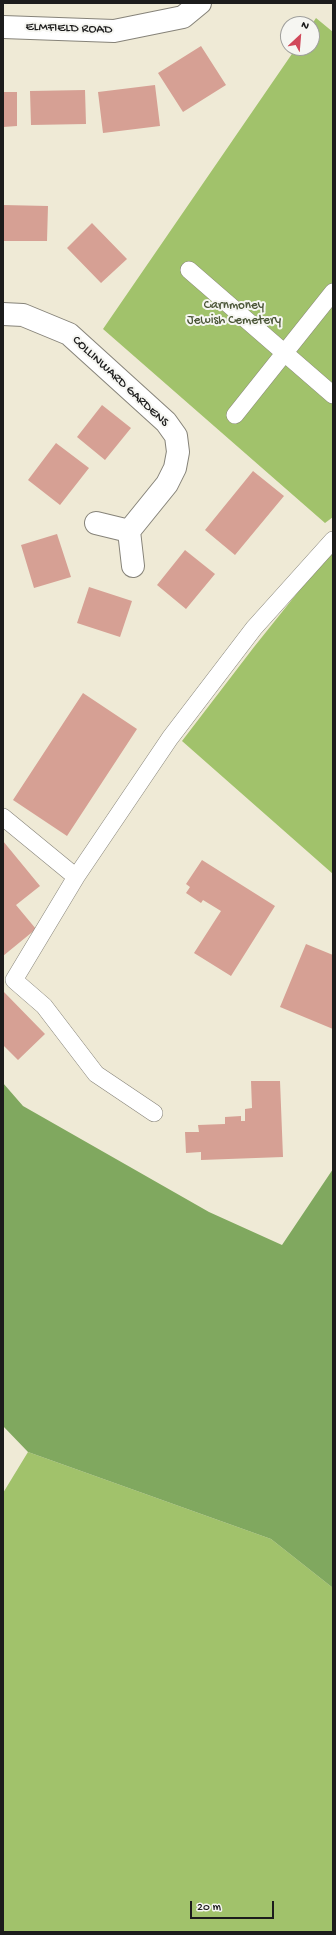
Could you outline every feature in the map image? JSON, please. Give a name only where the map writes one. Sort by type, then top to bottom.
[{"type":"street","name":"ELMFIELD ROAD","points":[[3,27],[114,31],[183,17],[200,3]]},
{"type":"street","name":"COLLINWARD GARDENS","points":[[3,314],[23,315],[69,334],[166,422],[176,436],[178,452],[175,468],[167,484],[129,531]]},
{"type":"street","points":[[96,523],[129,531],[133,566]]},
{"type":"lane","points":[[189,270],[333,395]]},
{"type":"lane","points":[[235,415],[333,292]]},
{"type":"lane","points":[[154,1114],[96,1074],[44,1006],[14,980],[76,877],[170,738],[254,628],[333,540]]},
{"type":"lane","points":[[3,816],[76,877]]},
{"type":"green space","name":"Carnmoney Jewish Cemetery","points":[[320,21],[333,32],[333,517],[325,523],[103,329],[291,56],[320,56]]},
{"type":"green space","points":[[333,553],[333,874],[182,741],[314,572]]},
{"type":"green space","points":[[3,1083],[23,1106],[209,1212],[282,1245],[333,1169],[333,1588],[271,1539],[28,1452],[3,1426]]},
{"type":"green space","points":[[28,1452],[271,1539],[333,1588],[333,1932],[3,1932],[3,1493]]},
{"type":"building","points":[[201,46],[226,85],[183,112],[158,73]]},
{"type":"building","points":[[155,85],[160,126],[103,133],[98,92]]},
{"type":"building","points":[[85,90],[86,124],[31,125],[30,91]]},
{"type":"building","points":[[3,92],[17,92],[17,126],[3,127]]},
{"type":"building","points":[[3,205],[48,206],[47,241],[3,241]]},
{"type":"building","points":[[92,223],[127,259],[101,283],[67,248]]},
{"type":"building","points":[[102,405],[131,428],[105,460],[77,437]]},
{"type":"building","points":[[56,443],[89,468],[60,505],[28,480]]},
{"type":"building","points":[[253,471],[284,496],[235,555],[205,530]]},
{"type":"building","points":[[57,534],[71,577],[34,588],[21,545]]},
{"type":"building","points":[[185,550],[215,574],[186,609],[157,585]]},
{"type":"building","points":[[89,587],[132,601],[120,637],[77,623]]},
{"type":"building","points":[[83,693],[137,729],[67,836],[13,800]]},
{"type":"building","points":[[3,841],[40,886],[16,905],[36,929],[3,956]]},
{"type":"building","points":[[202,860],[275,906],[231,976],[194,953],[221,911],[203,900],[201,903],[186,893],[190,887],[186,884]]},
{"type":"building","points":[[306,944],[333,955],[333,1029],[280,1007]]},
{"type":"building","points":[[3,991],[45,1034],[18,1060],[3,1045]]},
{"type":"building","points":[[251,1081],[280,1081],[283,1157],[201,1160],[201,1152],[186,1153],[185,1132],[199,1132],[198,1125],[225,1124],[225,1117],[241,1116],[241,1121],[245,1121],[245,1109],[252,1108]]}]
